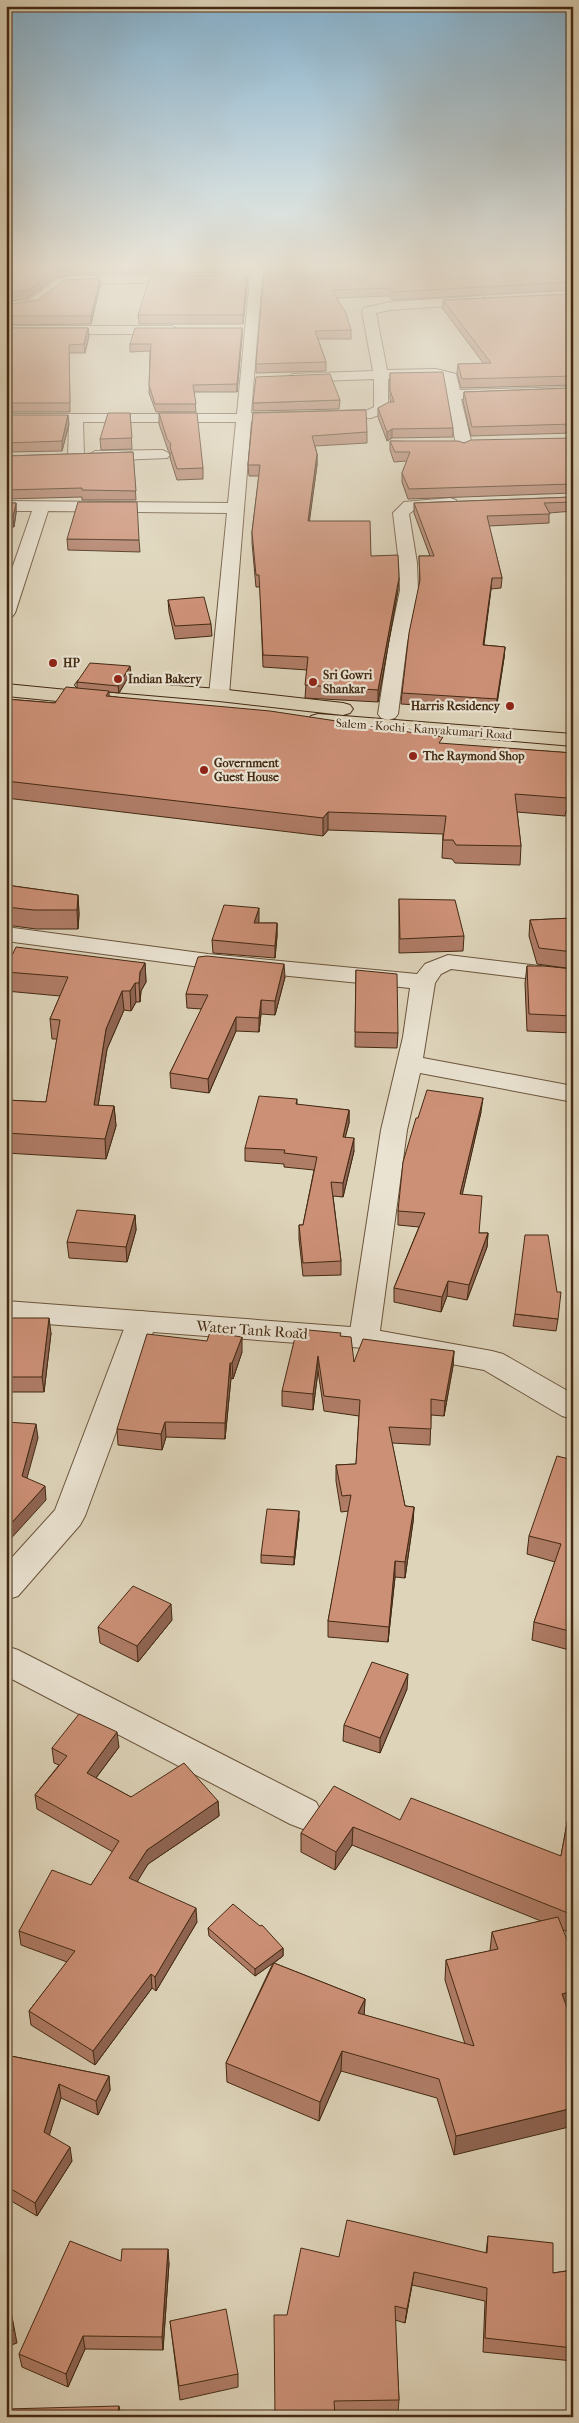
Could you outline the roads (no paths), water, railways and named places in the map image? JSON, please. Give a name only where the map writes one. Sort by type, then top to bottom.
[{"type":"highway","name":"Salem - Kochi - Kanyakumari Road","points":[[6,678],[219,695],[388,727],[573,740]]},
{"type":"highway","name":"Salem - Kochi - Kanyakumari Road","points":[[6,690],[298,711],[388,714],[573,726]]},
{"type":"street","points":[[219,695],[247,380]]},
{"type":"street","points":[[6,418],[243,418],[376,412],[381,409],[382,380]]},
{"type":"street","points":[[451,380],[464,445]]},
{"type":"street","points":[[453,395],[573,391]]},
{"type":"street","points":[[76,418],[76,457]]},
{"type":"street","points":[[446,445],[483,444]]},
{"type":"street","points":[[56,457],[162,455]]},
{"type":"street","points":[[388,714],[398,643],[409,590],[408,563],[401,513],[410,505],[463,503]]},
{"type":"street","points":[[6,506],[235,508]]},
{"type":"street","points":[[6,613],[41,507]]},
{"type":"street","points":[[6,934],[208,961],[423,982]]},
{"type":"street","points":[[364,1338],[394,1130],[409,1063],[423,982],[433,969],[448,962],[573,977]]},
{"type":"street","points":[[409,1063],[573,1094]]},
{"type":"street","name":"Water Tank Road","points":[[6,1311],[364,1338],[492,1361],[573,1408]]},
{"type":"street","points":[[6,1586],[69,1516],[142,1321]]},
{"type":"street","points":[[6,1660],[304,1813]]},
{"type":"place","name":"HP","points":[[53,663]]},
{"type":"place","name":"Indian Bakery","points":[[118,679]]},
{"type":"place","name":"Sri Gowri Shankar","points":[[313,682]]},
{"type":"place","name":"Harris Residency","points":[[510,706]]},
{"type":"place","name":"The Raymond Shop","points":[[413,756]]},
{"type":"place","name":"Government Guest House","points":[[204,770]]}]
